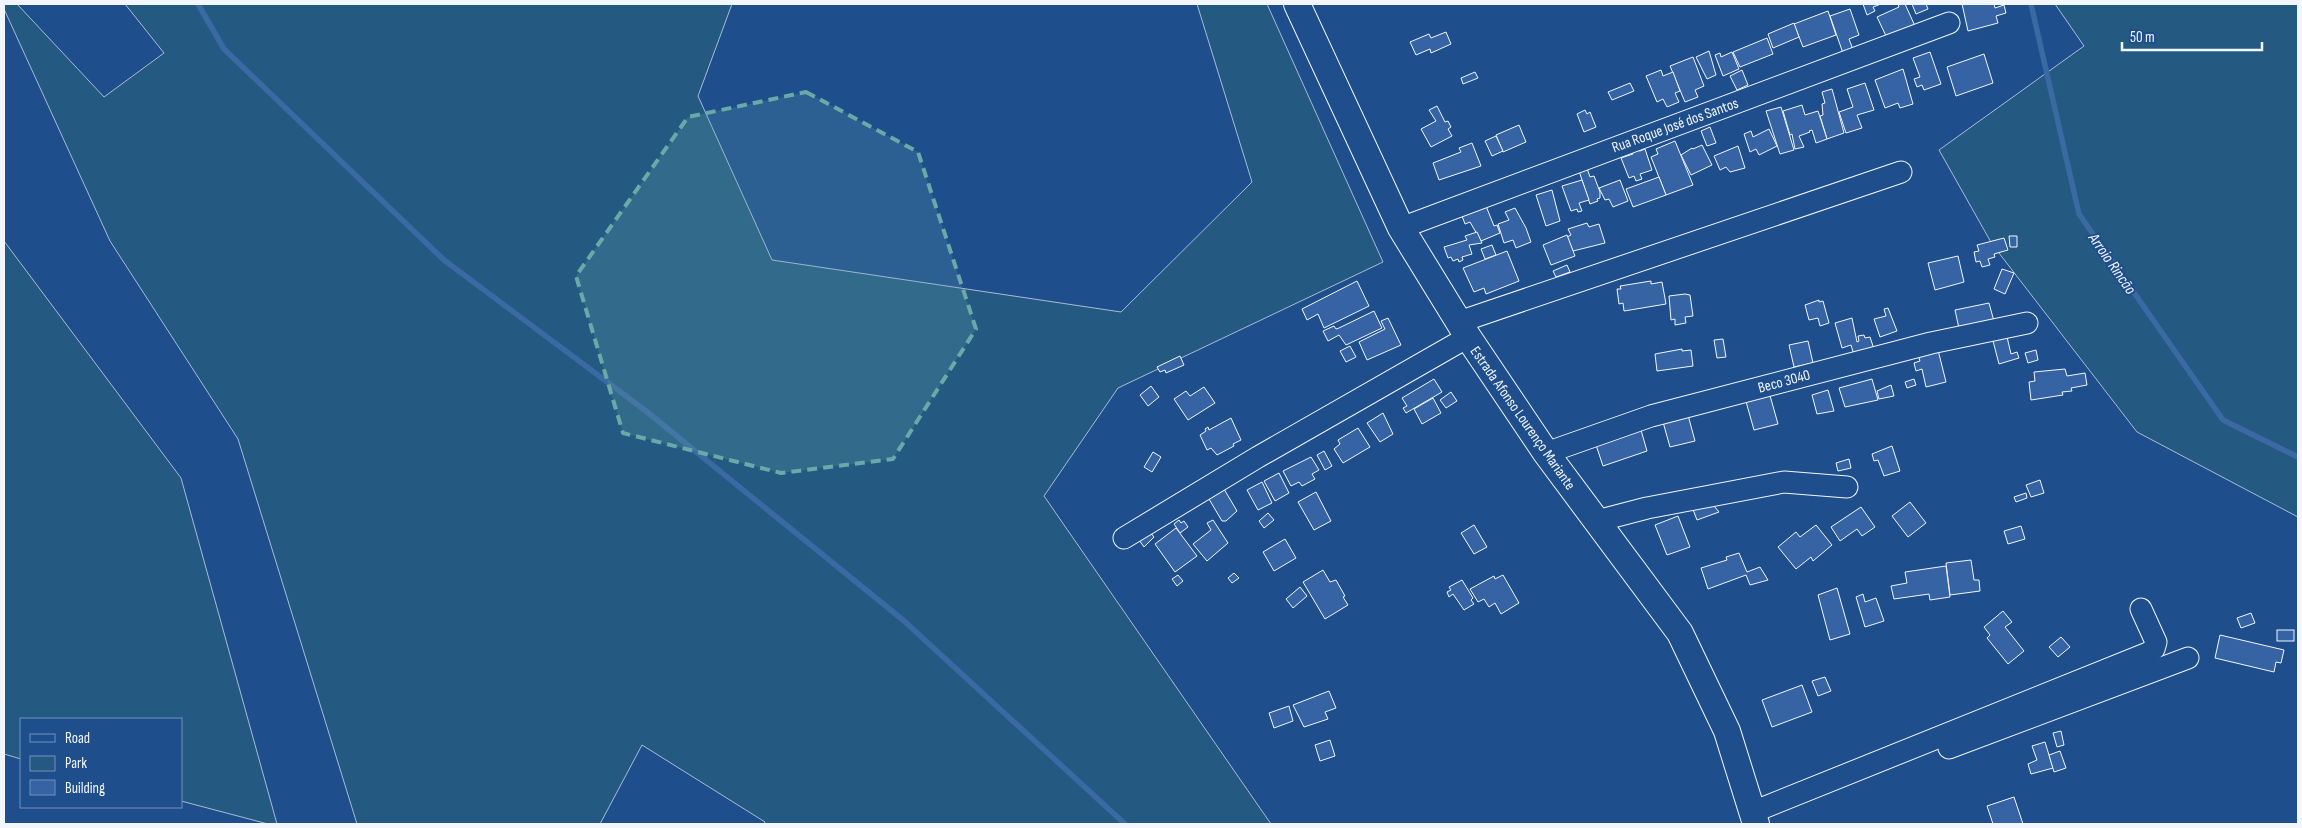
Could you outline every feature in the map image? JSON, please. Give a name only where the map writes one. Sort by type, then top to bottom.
[{"type":"main road","name":"Estrada Afonso Lourenço Mariante","points":[[1298,4],[1402,228],[1463,330],[1546,453],[1680,633],[1727,731],[1755,819]]},
{"type":"street","name":"Rua Roque José dos Santos","points":[[1402,228],[1949,23]]},
{"type":"street","points":[[1124,538],[1463,330],[1901,172]]},
{"type":"street","name":"Beco 3040","points":[[1546,453],[1651,416],[1931,343],[2027,323]]},
{"type":"street","points":[[1597,521],[1647,508],[1784,482],[1847,487]]},
{"type":"street","points":[[1755,819],[2148,653],[2154,649],[2156,642],[2141,609]]},
{"type":"street","points":[[1755,819],[2188,658]]},
{"type":"highlighted area","points":[[806,92],[918,152],[976,329],[893,459],[781,473],[623,433],[576,276],[688,117]]},
{"type":"green space","points":[[4,4],[17,4],[104,97],[164,53],[125,4],[732,4],[698,96],[772,260],[1121,312],[1252,182],[1197,4],[1267,4],[1383,262],[1118,388],[1044,496],[1271,824],[764,824],[765,822],[642,745],[600,824],[357,824],[238,439],[110,241],[4,9]]},
{"type":"green space","points":[[2055,4],[2298,4],[2298,517],[2137,432],[1992,244],[1939,150],[2084,46]]},
{"type":"green space","points":[[4,241],[181,478],[277,824],[268,824],[182,801],[182,718],[20,718],[20,759],[4,754]]},
{"type":"building","points":[[1863,4],[1881,4],[1873,7],[1875,11],[1867,15]]},
{"type":"building","points":[[1898,4],[1905,4],[1915,26],[1887,38],[1877,17],[1899,7]]},
{"type":"building","points":[[1912,4],[1926,4],[1928,9],[1916,14]]},
{"type":"building","points":[[1962,4],[1994,4],[1995,8],[2004,5],[2006,13],[1996,16],[1998,23],[1968,31]]},
{"type":"building","points":[[1850,9],[1859,35],[1849,39],[1854,52],[1844,56],[1830,16]]},
{"type":"building","points":[[1828,11],[1836,35],[1803,47],[1794,24]]},
{"type":"building","points":[[1794,23],[1799,37],[1773,48],[1768,34]]},
{"type":"building","points":[[1446,32],[1451,44],[1431,53],[1430,49],[1416,55],[1410,42],[1429,34],[1431,38]]},
{"type":"building","points":[[1767,38],[1773,54],[1740,67],[1733,52]]},
{"type":"building","points":[[1709,51],[1716,75],[1707,79],[1696,57]]},
{"type":"building","points":[[1732,52],[1739,69],[1723,76],[1715,55],[1720,53],[1721,57]]},
{"type":"building","points":[[1930,52],[1941,84],[1924,90],[1922,85],[1917,87],[1914,79],[1920,77],[1913,58]]},
{"type":"building","points":[[1984,54],[1993,83],[1956,96],[1947,67]]},
{"type":"building","points":[[1693,57],[1704,86],[1695,90],[1698,97],[1685,102],[1670,66]]},
{"type":"building","points":[[1903,69],[1913,104],[1900,108],[1898,103],[1885,108],[1875,80]]},
{"type":"building","points":[[1661,70],[1663,76],[1673,72],[1680,91],[1675,93],[1679,102],[1667,107],[1663,99],[1657,102],[1646,76]]},
{"type":"building","points":[[1742,70],[1748,85],[1737,90],[1730,76]]},
{"type":"building","points":[[1475,72],[1478,78],[1463,84],[1461,78]]},
{"type":"building","points":[[1630,83],[1634,91],[1612,100],[1608,92]]},
{"type":"building","points":[[1865,83],[1874,110],[1857,115],[1862,128],[1846,133],[1839,112],[1853,107],[1847,89]]},
{"type":"building","points":[[1832,89],[1844,133],[1827,139],[1820,116],[1823,115],[1822,104],[1825,103],[1822,92]]},
{"type":"building","points":[[1802,105],[1805,115],[1818,111],[1827,139],[1816,143],[1812,130],[1799,136],[1804,147],[1795,149],[1792,134],[1790,135],[1783,111]]},
{"type":"building","points":[[1437,106],[1445,122],[1448,121],[1451,127],[1448,129],[1452,136],[1431,147],[1421,129],[1436,121],[1429,110]]},
{"type":"building","points":[[1781,107],[1794,150],[1780,154],[1766,111]]},
{"type":"building","points":[[1585,110],[1587,114],[1590,112],[1596,127],[1584,132],[1577,114]]},
{"type":"building","points":[[1519,125],[1526,142],[1503,152],[1496,135]]},
{"type":"building","points":[[1710,127],[1716,143],[1707,146],[1701,131]]},
{"type":"building","points":[[1769,129],[1777,146],[1759,155],[1756,149],[1750,152],[1744,134],[1751,131],[1753,137]]},
{"type":"building","points":[[1496,136],[1503,151],[1492,156],[1485,141]]},
{"type":"building","points":[[1675,141],[1693,185],[1666,195],[1651,157],[1658,154],[1656,149]]},
{"type":"building","points":[[1472,143],[1481,166],[1439,180],[1433,163],[1461,152],[1459,148]]},
{"type":"building","points":[[1702,145],[1712,165],[1691,175],[1681,155],[1692,148]]},
{"type":"building","points":[[1738,146],[1745,168],[1730,172],[1726,167],[1720,170],[1714,156]]},
{"type":"building","points":[[1631,148],[1640,151],[1645,149],[1652,170],[1640,174],[1642,179],[1636,181],[1634,176],[1629,178],[1621,158],[1633,154]]},
{"type":"building","points":[[1586,165],[1590,177],[1594,176],[1600,192],[1598,201],[1590,204],[1578,168]]},
{"type":"building","points":[[1659,177],[1666,195],[1633,207],[1626,189]]},
{"type":"building","points":[[1582,180],[1589,200],[1579,203],[1582,211],[1578,212],[1577,209],[1571,211],[1562,186]]},
{"type":"building","points":[[1620,180],[1628,201],[1613,207],[1609,199],[1605,200],[1599,188]]},
{"type":"building","points":[[1552,190],[1560,221],[1546,226],[1536,195]]},
{"type":"building","points":[[1486,206],[1494,226],[1497,225],[1500,233],[1481,241],[1470,222],[1465,224],[1462,216]]},
{"type":"building","points":[[1515,208],[1531,242],[1516,248],[1513,240],[1504,243],[1498,224],[1509,220],[1505,212]]},
{"type":"building","points":[[1587,223],[1589,227],[1599,224],[1605,243],[1573,251],[1567,237],[1571,235],[1568,229]]},
{"type":"building","points":[[1477,232],[1482,243],[1469,245],[1472,254],[1462,257],[1463,260],[1459,262],[1458,259],[1453,261],[1451,257],[1448,258],[1444,247],[1467,240],[1465,236]]},
{"type":"building","points":[[1567,235],[1575,256],[1551,265],[1543,245]]},
{"type":"building","points":[[2009,236],[2017,236],[2017,247],[2010,247]]},
{"type":"building","points":[[2004,238],[2008,250],[1994,254],[1995,257],[1988,259],[1990,265],[1982,267],[1980,261],[1976,262],[1974,252],[1979,251],[1977,245]]},
{"type":"building","points":[[1492,245],[1496,255],[1485,259],[1481,249]]},
{"type":"building","points":[[1507,251],[1519,281],[1486,294],[1484,288],[1474,292],[1463,268]]},
{"type":"building","points":[[1958,256],[1964,282],[1935,290],[1928,263]]},
{"type":"building","points":[[1567,265],[1570,272],[1556,277],[1553,271]]},
{"type":"building","points":[[2002,269],[2014,273],[2005,294],[1994,289]]},
{"type":"building","points":[[1357,281],[1369,306],[1324,328],[1318,314],[1307,320],[1302,309]]},
{"type":"building","points":[[1651,281],[1651,284],[1662,282],[1666,304],[1624,311],[1623,303],[1619,304],[1617,289],[1621,289],[1620,286]]},
{"type":"building","points":[[1690,295],[1693,316],[1685,317],[1686,323],[1675,325],[1675,319],[1671,320],[1669,296]]},
{"type":"building","points":[[1819,300],[1819,302],[1823,301],[1829,323],[1820,326],[1818,318],[1809,320],[1805,305]]},
{"type":"building","points":[[1989,303],[1995,325],[1960,333],[1955,310]]},
{"type":"building","points":[[1888,308],[1897,331],[1880,337],[1874,319],[1886,316],[1884,309]]},
{"type":"building","points":[[1374,311],[1382,328],[1346,345],[1339,335],[1328,341],[1323,331],[1334,326],[1336,329],[1339,328]]},
{"type":"building","points":[[1388,318],[1401,345],[1367,360],[1359,342],[1385,329],[1381,321]]},
{"type":"building","points":[[1852,318],[1857,342],[1859,341],[1858,336],[1870,337],[1874,349],[1854,355],[1851,345],[1842,348],[1835,323]]},
{"type":"building","points":[[2007,337],[2011,354],[2017,352],[2019,358],[1999,364],[1993,341]]},
{"type":"building","points":[[1723,339],[1726,357],[1717,358],[1714,340]]},
{"type":"building","points":[[1808,341],[1813,363],[1794,367],[1789,345]]},
{"type":"building","points":[[1350,346],[1356,357],[1346,362],[1340,351]]},
{"type":"building","points":[[1682,349],[1682,351],[1691,350],[1693,366],[1657,371],[1655,354]]},
{"type":"building","points":[[1938,350],[1946,382],[1926,387],[1922,369],[1916,371],[1914,363],[1920,361],[1918,355]]},
{"type":"building","points":[[2036,350],[2038,360],[2028,363],[2025,353]]},
{"type":"building","points":[[1180,356],[1184,365],[1166,373],[1165,370],[1160,372],[1157,367]]},
{"type":"building","points":[[2065,369],[2067,376],[2085,373],[2087,385],[2071,388],[2072,391],[2062,392],[2063,395],[2031,400],[2029,382],[2035,381],[2034,372]]},
{"type":"building","points":[[1434,379],[1442,392],[1406,413],[1403,408],[1407,406],[1402,398]]},
{"type":"building","points":[[1872,379],[1878,400],[1845,407],[1839,388]]},
{"type":"building","points":[[1914,379],[1916,385],[1907,388],[1905,382]]},
{"type":"building","points":[[1891,385],[1894,396],[1879,399],[1877,391]]},
{"type":"building","points":[[1151,386],[1159,397],[1148,406],[1140,395]]},
{"type":"building","points":[[1204,387],[1215,403],[1188,420],[1174,399],[1186,391],[1190,396]]},
{"type":"building","points":[[1828,390],[1834,411],[1817,414],[1812,395]]},
{"type":"building","points":[[1451,392],[1457,401],[1446,408],[1440,400]]},
{"type":"building","points":[[1769,392],[1778,424],[1754,430],[1745,398]]},
{"type":"building","points":[[1433,398],[1441,413],[1422,424],[1414,409]]},
{"type":"building","points":[[1383,413],[1393,434],[1380,442],[1367,423]]},
{"type":"building","points":[[1688,415],[1695,441],[1670,447],[1663,422]]},
{"type":"building","points":[[1231,418],[1241,440],[1217,455],[1211,448],[1207,450],[1200,435],[1208,427],[1209,430]]},
{"type":"building","points":[[1358,428],[1370,447],[1343,463],[1334,449],[1340,444],[1338,440]]},
{"type":"building","points":[[1641,430],[1647,451],[1603,466],[1595,442]]},
{"type":"building","points":[[1892,446],[1900,471],[1884,476],[1878,460],[1874,461],[1872,454]]},
{"type":"building","points":[[1324,451],[1332,466],[1325,470],[1317,455]]},
{"type":"building","points":[[1153,452],[1161,457],[1152,472],[1144,467]]},
{"type":"building","points":[[1311,457],[1319,470],[1312,474],[1315,479],[1302,486],[1299,482],[1291,486],[1283,471]]},
{"type":"building","points":[[1849,459],[1851,468],[1838,471],[1836,463]]},
{"type":"building","points":[[1279,473],[1289,493],[1275,501],[1264,481]]},
{"type":"building","points":[[2040,480],[2044,493],[2031,497],[2026,485]]},
{"type":"building","points":[[1262,482],[1272,503],[1258,510],[1247,490]]},
{"type":"building","points":[[1224,489],[1237,511],[1226,521],[1222,521],[1209,499]]},
{"type":"building","points":[[1316,492],[1331,521],[1314,530],[1298,502]]},
{"type":"building","points":[[2026,493],[2027,498],[2016,502],[2014,497]]},
{"type":"building","points":[[1710,501],[1719,512],[1697,520],[1692,507]]},
{"type":"building","points":[[1910,502],[1926,523],[1908,537],[1892,516]]},
{"type":"building","points":[[1861,507],[1875,527],[1862,536],[1857,529],[1840,541],[1831,527]]},
{"type":"building","points":[[1268,513],[1274,520],[1264,528],[1259,521]]},
{"type":"building","points":[[1678,516],[1690,547],[1667,555],[1655,525]]},
{"type":"building","points":[[1179,520],[1181,523],[1184,521],[1188,527],[1180,533],[1174,524]]},
{"type":"building","points":[[1213,520],[1228,543],[1207,561],[1193,544],[1211,530],[1207,523]]},
{"type":"building","points":[[1474,525],[1487,547],[1474,554],[1461,533]]},
{"type":"building","points":[[1816,525],[1832,545],[1813,561],[1811,557],[1796,569],[1778,547],[1796,532],[1800,537]]},
{"type":"building","points":[[2021,526],[2025,539],[2008,544],[2004,531]]},
{"type":"building","points":[[1176,528],[1197,556],[1175,572],[1155,544]]},
{"type":"building","points":[[1150,532],[1154,537],[1144,547],[1139,540]]},
{"type":"building","points":[[1285,539],[1296,558],[1274,571],[1263,552]]},
{"type":"building","points":[[1739,553],[1747,572],[1760,567],[1768,580],[1750,585],[1746,575],[1708,589],[1701,568],[1727,560],[1726,557]]},
{"type":"building","points":[[1971,560],[1974,580],[1979,580],[1980,591],[1950,595],[1946,563]]},
{"type":"building","points":[[1946,566],[1950,597],[1930,600],[1929,594],[1894,599],[1891,586],[1907,583],[1905,572]]},
{"type":"building","points":[[1323,570],[1330,582],[1336,580],[1348,605],[1325,619],[1303,582]]},
{"type":"building","points":[[1234,573],[1239,578],[1232,583],[1228,578]]},
{"type":"building","points":[[1178,575],[1183,581],[1177,586],[1172,579]]},
{"type":"building","points":[[1503,575],[1519,603],[1501,614],[1495,603],[1489,607],[1484,599],[1478,602],[1470,589],[1494,576],[1495,579]]},
{"type":"building","points":[[1462,580],[1473,598],[1471,600],[1474,604],[1464,610],[1453,594],[1449,597],[1447,592],[1451,590],[1449,587]]},
{"type":"building","points":[[1300,587],[1307,596],[1293,608],[1286,599]]},
{"type":"building","points":[[1837,588],[1850,634],[1830,640],[1818,595]]},
{"type":"building","points":[[1863,594],[1865,602],[1876,598],[1884,621],[1865,627],[1856,597]]},
{"type":"building","points":[[2003,611],[2012,622],[2005,627],[2024,651],[2008,664],[1987,638],[1990,635],[1984,627]]},
{"type":"building","points":[[2251,613],[2255,623],[2241,628],[2237,618]]},
{"type":"building","points":[[2277,630],[2294,630],[2294,641],[2277,641]]},
{"type":"building","points":[[2220,635],[2284,650],[2281,663],[2276,662],[2274,672],[2215,658]]},
{"type":"building","points":[[2061,637],[2070,647],[2058,657],[2049,647]]},
{"type":"building","points":[[1825,677],[1831,691],[1818,696],[1812,681]]},
{"type":"building","points":[[1802,685],[1812,712],[1772,727],[1762,700]]},
{"type":"building","points":[[1329,691],[1336,708],[1325,712],[1328,719],[1304,727],[1293,705]]},
{"type":"building","points":[[1289,706],[1293,721],[1274,728],[1269,713]]},
{"type":"building","points":[[2061,731],[2064,745],[2057,747],[2053,733]]},
{"type":"building","points":[[1330,740],[1335,756],[1320,761],[1315,745]]},
{"type":"building","points":[[2045,742],[2053,768],[2031,774],[2028,764],[2037,760],[2032,746]]},
{"type":"building","points":[[2060,751],[2066,768],[2054,772],[2049,755]]},
{"type":"building","points":[[2014,797],[2023,824],[1993,824],[1987,806]]},
{"type":"waterway","points":[[198,4],[224,49],[444,260],[646,411],[903,620],[1125,824]]},
{"type":"waterway","name":"Arroio Rincão","points":[[2031,4],[2079,214],[2223,420],[2298,457]]}]
